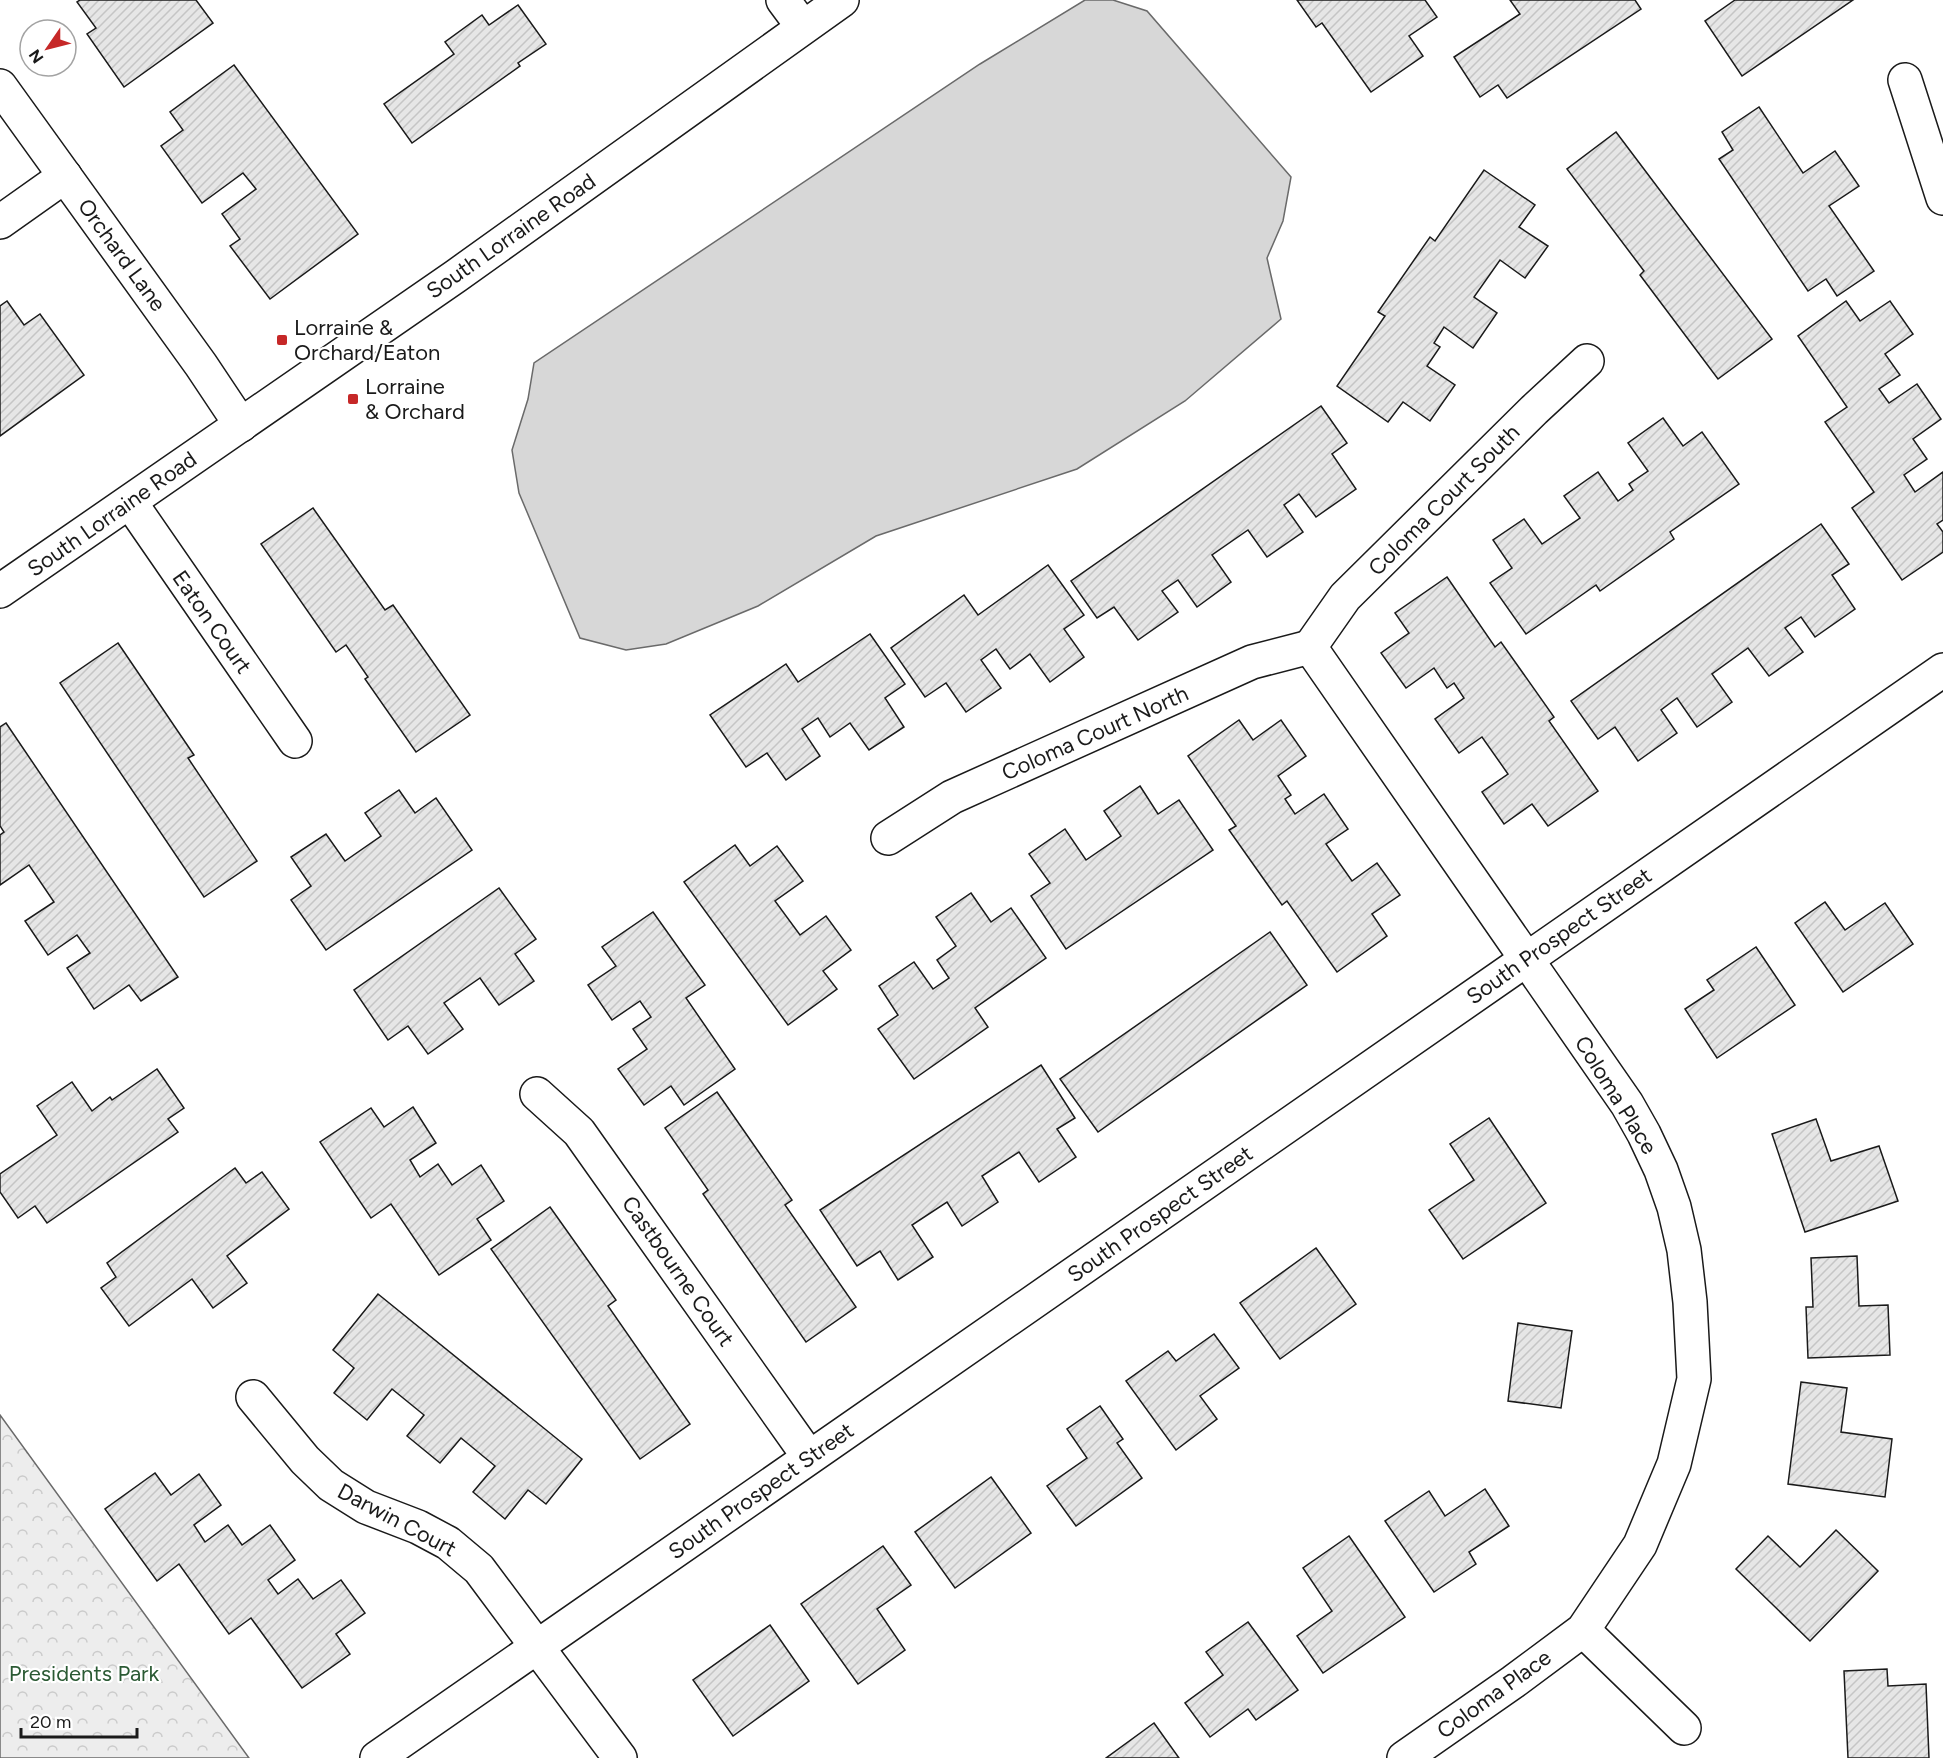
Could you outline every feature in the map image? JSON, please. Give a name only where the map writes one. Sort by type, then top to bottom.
[{"type":"street","points":[[783,0],[803,27]]},
{"type":"street","name":"South Lorraine Road","points":[[0,591],[456,276],[842,0]]},
{"type":"street","points":[[1905,80],[1943,198]]},
{"type":"street","name":"Orchard Lane","points":[[0,86],[201,365],[241,425]]},
{"type":"street","points":[[0,222],[65,176]]},
{"type":"street","name":"Coloma Court South","points":[[1311,647],[1345,597],[1534,410],[1587,361]]},
{"type":"street","name":"Eaton Court","points":[[130,502],[295,741]]},
{"type":"street","name":"Coloma Court North","points":[[888,838],[952,797],[1252,662],[1311,647]]},
{"type":"street","name":"Coloma Place","points":[[1311,647],[1627,1104],[1661,1170],[1674,1207],[1684,1250],[1690,1302],[1694,1379],[1674,1464],[1640,1545],[1583,1630],[1404,1758]]},
{"type":"street","name":"South Prospect Street","points":[[377,1758],[1943,670]]},
{"type":"street","name":"Castbourne Court","points":[[537,1094],[579,1132],[809,1457]]},
{"type":"street","name":"Darwin Court","points":[[252,1397],[305,1460],[331,1485],[366,1507],[418,1527],[448,1543],[479,1569],[620,1758]]},
{"type":"street","points":[[1583,1630],[1684,1728]]},
{"type":"green space","name":"Presidents Park","points":[[0,1415],[249,1758],[0,1758]]},
{"type":"shaded area","points":[[1085,0],[1113,0],[1147,11],[1291,177],[1283,221],[1267,258],[1281,319],[1185,401],[1077,469],[876,536],[758,606],[666,644],[626,650],[580,638],[519,493],[512,450],[528,399],[534,363],[980,64]]},
{"type":"building","points":[[80,0],[196,0],[213,23],[124,87],[87,34],[96,28],[77,2]]},
{"type":"building","points":[[1297,0],[1425,0],[1437,17],[1409,36],[1423,56],[1371,92],[1322,23],[1316,27]]},
{"type":"building","points":[[1510,0],[1635,0],[1641,9],[1507,98],[1498,85],[1480,97],[1454,57],[1520,14]]},
{"type":"building","points":[[1735,0],[1853,0],[1742,76],[1705,21]]},
{"type":"building","points":[[518,5],[546,44],[518,63],[520,66],[412,143],[384,104],[454,54],[445,42],[482,15],[489,25]]},
{"type":"building","points":[[234,65],[358,234],[270,299],[230,246],[240,239],[222,214],[256,189],[243,173],[202,203],[161,146],[183,130],[170,112]]},
{"type":"building","points":[[1759,107],[1803,173],[1835,151],[1859,186],[1829,206],[1874,271],[1837,296],[1826,279],[1808,291],[1719,159],[1733,150],[1722,132]]},
{"type":"building","points":[[1616,132],[1772,339],[1718,379],[1640,275],[1644,271],[1567,169]]},
{"type":"building","points":[[1484,170],[1535,205],[1519,227],[1548,246],[1525,278],[1500,260],[1474,297],[1497,313],[1473,348],[1444,327],[1434,343],[1440,347],[1427,366],[1455,385],[1430,421],[1403,402],[1388,422],[1337,386],[1385,316],[1378,312],[1430,237],[1435,241]]},
{"type":"building","points":[[7,301],[24,325],[40,314],[84,375],[0,436],[0,306]]},
{"type":"building","points":[[1846,301],[1860,321],[1890,301],[1913,334],[1885,354],[1900,375],[1879,389],[1889,403],[1917,384],[1941,419],[1913,439],[1927,459],[1904,475],[1915,492],[1943,472],[1943,520],[1937,524],[1943,532],[1943,552],[1902,580],[1852,508],[1874,492],[1825,422],[1847,407],[1798,336]]},
{"type":"building","points":[[1321,406],[1347,443],[1332,454],[1356,489],[1316,517],[1299,494],[1284,505],[1303,532],[1267,557],[1248,530],[1212,555],[1231,582],[1197,607],[1178,580],[1162,591],[1178,612],[1138,640],[1114,607],[1097,618],[1071,581]]},
{"type":"building","points":[[1663,418],[1683,446],[1702,432],[1739,484],[1670,532],[1674,539],[1600,591],[1596,585],[1526,634],[1490,583],[1512,568],[1493,540],[1524,519],[1542,544],[1580,518],[1564,496],[1598,472],[1618,501],[1633,490],[1629,484],[1648,471],[1628,443]]},
{"type":"building","points":[[313,508],[385,610],[393,605],[470,715],[416,752],[365,679],[368,677],[346,645],[336,652],[261,544]]},
{"type":"building","points":[[1821,524],[1849,564],[1832,575],[1855,609],[1815,637],[1801,617],[1785,628],[1803,652],[1769,676],[1748,648],[1712,674],[1732,702],[1697,727],[1677,698],[1661,710],[1677,733],[1638,761],[1615,727],[1598,739],[1571,701]]},
{"type":"building","points":[[1048,565],[1084,615],[1064,629],[1084,657],[1050,682],[1030,654],[1010,669],[996,649],[981,660],[1001,688],[966,712],[946,683],[925,697],[891,648],[964,595],[978,615]]},
{"type":"building","points":[[1447,577],[1495,647],[1501,642],[1554,717],[1549,721],[1598,791],[1548,826],[1532,804],[1504,824],[1482,792],[1508,774],[1482,737],[1459,753],[1435,719],[1464,698],[1454,683],[1447,688],[1434,668],[1406,688],[1381,653],[1409,633],[1395,613]]},
{"type":"building","points":[[870,634],[905,684],[885,698],[904,727],[869,750],[850,723],[830,737],[818,718],[802,729],[820,756],[786,780],[767,753],[746,767],[710,715],[786,664],[798,682]]},
{"type":"building","points":[[118,643],[194,755],[188,758],[257,861],[204,897],[60,683]]},
{"type":"building","points":[[1239,720],[1253,740],[1281,720],[1306,756],[1278,776],[1291,795],[1285,799],[1295,814],[1324,794],[1348,829],[1326,844],[1352,881],[1377,863],[1400,895],[1372,914],[1387,936],[1337,972],[1287,901],[1282,905],[1229,830],[1236,826],[1188,756]]},
{"type":"building","points":[[6,723],[178,977],[141,1001],[129,985],[94,1009],[67,968],[90,953],[77,935],[48,955],[25,921],[54,902],[29,865],[0,885],[0,835],[4,832],[0,826],[0,727]]},
{"type":"building","points":[[1140,786],[1158,814],[1179,800],[1213,850],[1066,949],[1031,896],[1050,883],[1029,854],[1065,829],[1086,860],[1121,836],[1104,811]]},
{"type":"building","points":[[399,790],[415,813],[436,798],[472,850],[326,950],[291,900],[311,886],[291,857],[326,834],[345,861],[381,836],[365,813]]},
{"type":"building","points":[[735,845],[750,866],[777,846],[803,881],[775,901],[800,935],[826,916],[851,950],[823,971],[837,989],[788,1025],[684,882]]},
{"type":"building","points":[[499,888],[536,939],[515,954],[534,981],[499,1005],[480,978],[444,1003],[463,1029],[428,1054],[408,1026],[388,1040],[354,990]]},
{"type":"building","points":[[971,893],[991,922],[1011,908],[1046,958],[975,1008],[988,1027],[914,1079],[878,1029],[898,1015],[879,986],[914,962],[933,989],[949,978],[937,960],[956,946],[936,917]]},
{"type":"building","points":[[1825,902],[1845,930],[1885,903],[1913,944],[1843,992],[1795,923]]},
{"type":"building","points":[[653,912],[705,985],[686,998],[735,1069],[684,1105],[671,1086],[644,1105],[618,1069],[647,1049],[633,1029],[651,1017],[640,1001],[612,1020],[588,985],[616,966],[602,947]]},
{"type":"building","points":[[1270,932],[1307,985],[1098,1132],[1060,1079]]},
{"type":"building","points":[[1756,947],[1795,1005],[1717,1058],[1685,1009],[1714,990],[1707,980]]},
{"type":"building","points":[[1041,1065],[1075,1118],[1057,1129],[1076,1157],[1039,1182],[1019,1152],[982,1176],[998,1202],[962,1226],[947,1202],[912,1225],[933,1257],[898,1280],[880,1251],[857,1266],[820,1210]]},
{"type":"building","points":[[157,1069],[184,1108],[168,1119],[178,1132],[47,1223],[35,1206],[18,1218],[0,1192],[0,1174],[57,1135],[37,1106],[72,1082],[92,1111],[110,1097],[112,1100]]},
{"type":"building","points":[[717,1092],[792,1200],[785,1205],[856,1307],[806,1342],[703,1194],[708,1190],[665,1128]]},
{"type":"building","points":[[413,1107],[436,1143],[410,1160],[420,1177],[438,1164],[452,1185],[481,1165],[504,1201],[477,1219],[491,1240],[439,1275],[391,1204],[371,1218],[320,1142],[371,1108],[384,1127]]},
{"type":"building","points":[[1489,1118],[1546,1203],[1463,1259],[1429,1210],[1474,1180],[1450,1144]]},
{"type":"building","points":[[1816,1119],[1831,1161],[1879,1146],[1898,1201],[1805,1232],[1772,1134]]},
{"type":"building","points":[[235,1168],[246,1183],[262,1172],[289,1209],[227,1256],[247,1283],[213,1308],[192,1279],[129,1326],[101,1288],[116,1277],[107,1263]]},
{"type":"building","points":[[550,1207],[616,1300],[608,1306],[690,1424],[640,1459],[491,1249]]},
{"type":"building","points":[[1316,1248],[1356,1304],[1280,1359],[1240,1303]]},
{"type":"building","points":[[1857,1256],[1859,1306],[1888,1305],[1890,1355],[1808,1358],[1806,1307],[1813,1307],[1811,1258]]},
{"type":"building","points":[[378,1294],[582,1459],[546,1504],[528,1490],[505,1519],[473,1492],[495,1466],[461,1438],[440,1463],[407,1436],[424,1415],[392,1389],[367,1420],[334,1393],[354,1368],[333,1350]]},
{"type":"building","points":[[1518,1323],[1572,1331],[1561,1408],[1508,1401]]},
{"type":"building","points":[[1214,1334],[1239,1368],[1200,1396],[1217,1419],[1176,1450],[1126,1381],[1168,1351],[1176,1361]]},
{"type":"building","points":[[1801,1382],[1847,1388],[1841,1432],[1892,1439],[1885,1497],[1788,1484]]},
{"type":"building","points":[[1100,1406],[1123,1439],[1117,1443],[1142,1478],[1076,1526],[1047,1486],[1087,1458],[1067,1429]]},
{"type":"building","points":[[155,1473],[171,1495],[199,1474],[221,1505],[194,1525],[205,1542],[228,1525],[242,1545],[270,1525],[295,1560],[268,1580],[278,1594],[298,1579],[313,1599],[341,1580],[365,1613],[336,1634],[350,1654],[302,1688],[251,1618],[229,1634],[179,1564],[157,1581],[105,1509]]},
{"type":"building","points":[[991,1477],[1031,1533],[955,1588],[915,1532]]},
{"type":"building","points":[[1485,1489],[1509,1526],[1469,1552],[1476,1564],[1434,1592],[1385,1521],[1429,1491],[1445,1516]]},
{"type":"building","points":[[1836,1530],[1878,1571],[1810,1641],[1736,1569],[1768,1536],[1800,1567]]},
{"type":"building","points":[[1349,1536],[1405,1617],[1323,1673],[1297,1636],[1332,1611],[1303,1568]]},
{"type":"building","points":[[883,1546],[911,1585],[877,1609],[905,1650],[858,1684],[801,1604]]},
{"type":"building","points":[[1248,1622],[1298,1690],[1256,1720],[1248,1709],[1210,1737],[1185,1703],[1223,1675],[1206,1652]]},
{"type":"building","points":[[770,1625],[809,1681],[733,1736],[693,1680]]},
{"type":"building","points":[[1887,1669],[1888,1686],[1926,1684],[1929,1758],[1848,1758],[1844,1671]]},
{"type":"building","points":[[1154,1723],[1179,1758],[1106,1758]]},
{"type":"place","name":"Lorraine & Orchard/Eaton","points":[[282,340]]},
{"type":"place","name":"Lorraine & Orchard","points":[[353,399]]}]
